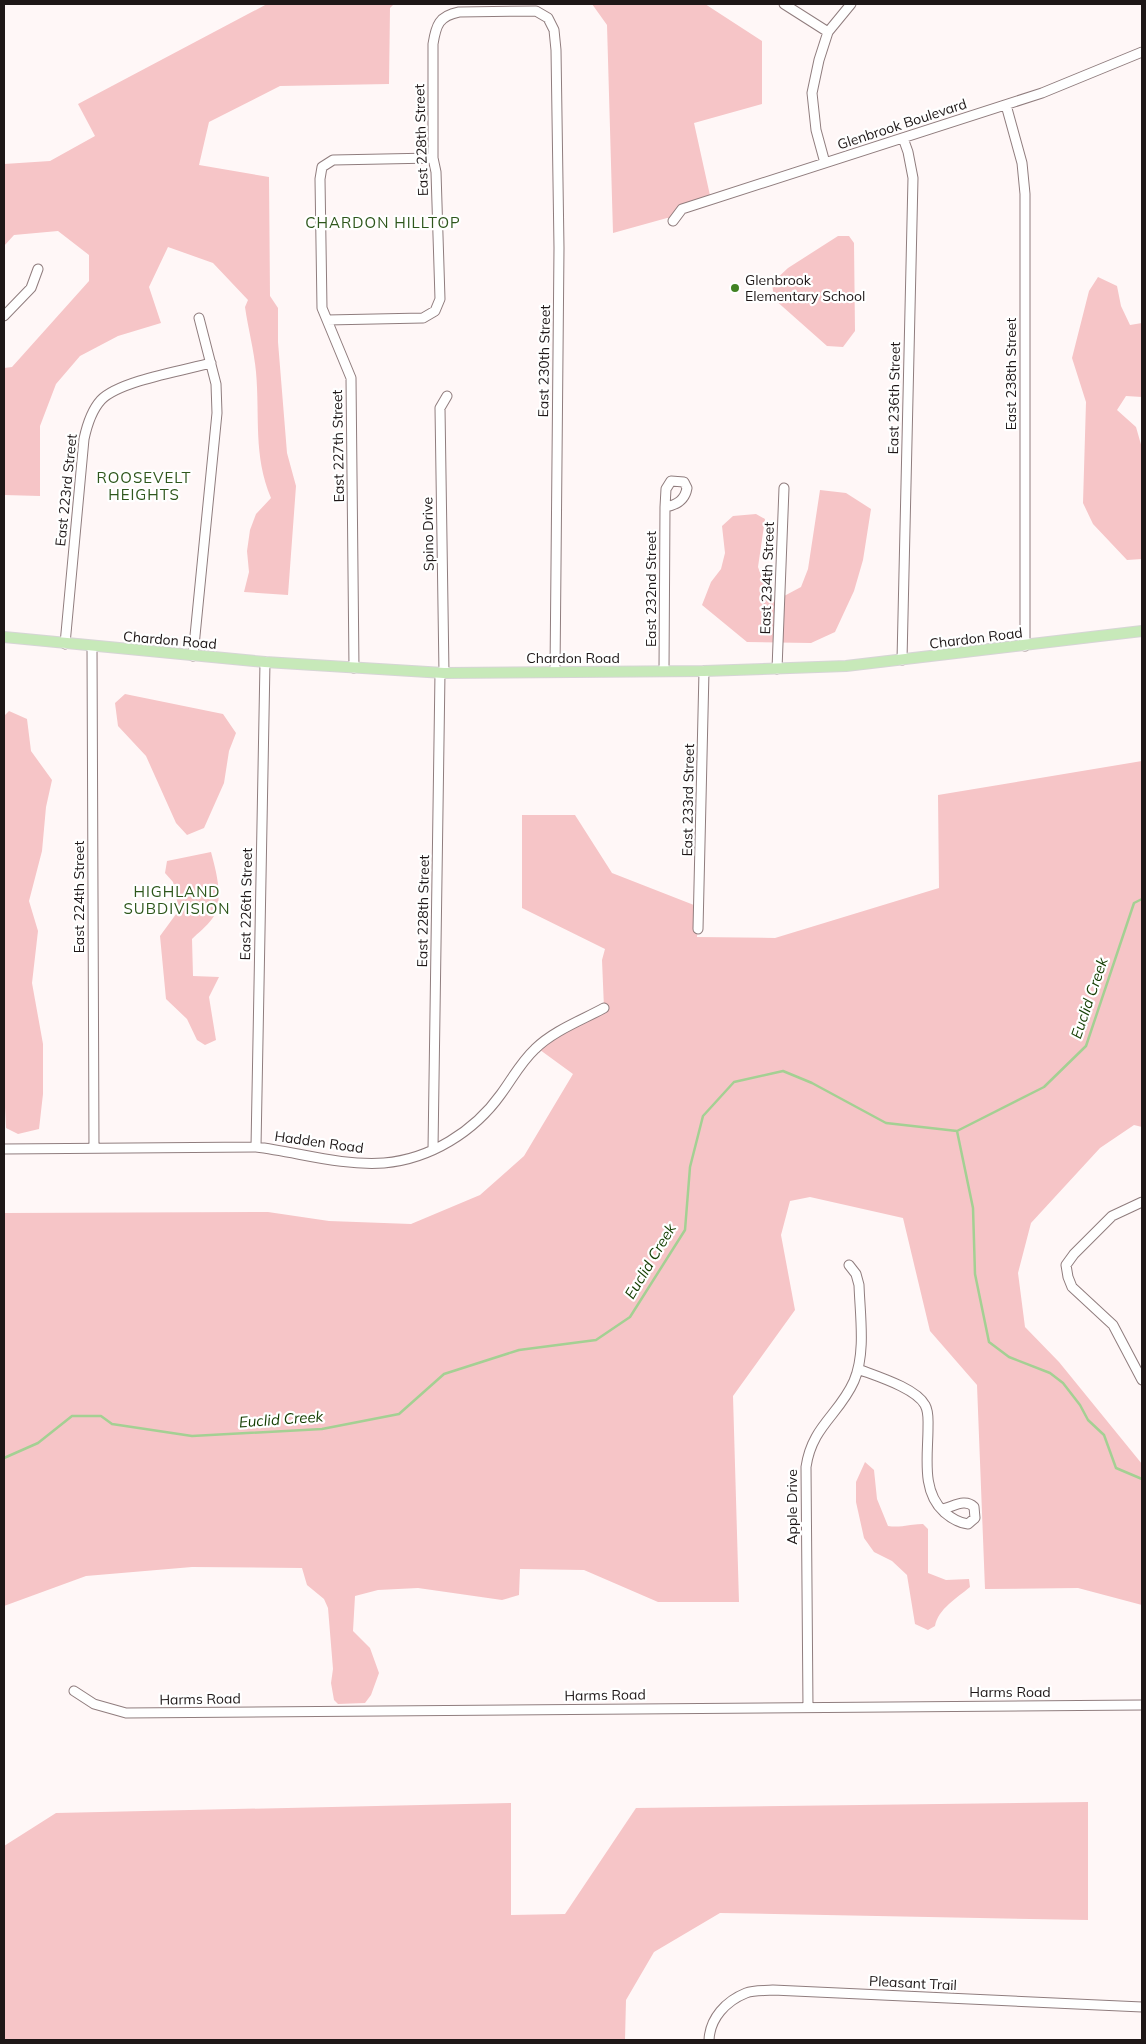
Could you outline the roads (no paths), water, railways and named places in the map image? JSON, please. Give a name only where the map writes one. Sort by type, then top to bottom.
[{"type":"main road","name":"Chardon Road","points":[[4,637],[264,662],[442,673],[777,670],[846,666],[1142,632]]},
{"type":"street","points":[[784,4],[828,32]]},
{"type":"street","points":[[825,163],[816,130],[812,93],[828,32],[851,4]]},
{"type":"street","name":"East 228th Street","points":[[327,320],[423,318],[435,311],[440,299],[436,172],[433,158],[433,44],[435,28],[447,14],[536,10],[548,18],[554,30],[556,50]]},
{"type":"street","name":"East 230th Street","points":[[555,672],[559,258],[556,50]]},
{"type":"street","name":"Glenbrook Boulevard","points":[[673,221],[682,209],[1006,105],[1095,73],[1142,52]]},
{"type":"street","name":"East 238th Street","points":[[1006,105],[1022,163],[1025,194],[1025,646]]},
{"type":"street","name":"East 236th Street","points":[[902,660],[912,178],[908,152],[903,138]]},
{"type":"street","name":"East 227th Street","points":[[354,668],[351,378],[327,320],[321,295],[320,179],[322,167],[333,160],[347,158],[433,158]]},
{"type":"street","points":[[4,316],[31,288],[38,269]]},
{"type":"street","points":[[194,656],[217,413],[216,384],[199,318]]},
{"type":"street","name":"East 223rd Street","points":[[65,644],[84,439],[93,411],[102,399],[124,386],[211,363]]},
{"type":"street","name":"Spino Drive","points":[[442,673],[440,408],[447,396]]},
{"type":"street","name":"East 234th Street","points":[[777,670],[784,488]]},
{"type":"street","name":"East 232nd Street","points":[[664,671],[665,507]]},
{"type":"street","name":"East 224th Street","points":[[92,646],[94,1148]]},
{"type":"street","name":"East 226th Street","points":[[256,1147],[264,662]]},
{"type":"street","name":"East 233rd Street","points":[[698,929],[704,671]]},
{"type":"street","name":"East 228th Street","points":[[433,1149],[442,673]]},
{"type":"street","name":"Hadden Road","points":[[4,1149],[256,1147],[288,1150],[350,1163],[383,1163],[407,1159],[457,1138],[483,1118],[536,1047],[604,1008]]},
{"type":"street","points":[[1142,1202],[1112,1216],[1074,1254],[1066,1265],[1072,1287],[1113,1325],[1142,1380]]},
{"type":"street","name":"Apple Drive","points":[[808,1707],[806,1467],[813,1439],[848,1391],[858,1369],[859,1285],[856,1274],[849,1265]]},
{"type":"street","points":[[858,1369],[910,1391],[925,1405],[928,1416],[929,1486],[942,1509]]},
{"type":"street","name":"Harms Road","points":[[74,1691],[94,1704],[126,1713],[1142,1705]]},
{"type":"street","name":"Pleasant Trail","points":[[709,2040],[715,2018],[726,2004],[747,1993],[774,1990],[1142,2007]]},
{"type":"waterway","name":"Euclid Creek","points":[[4,1458],[38,1443],[72,1416],[101,1416],[112,1424],[192,1436],[322,1429],[399,1414],[444,1374],[519,1350],[596,1340],[630,1317],[685,1230],[690,1167],[703,1116],[734,1082],[783,1071],[812,1083],[886,1123],[957,1131],[1044,1087],[1086,1046],[1134,903],[1142,899]]},
{"type":"waterway","points":[[957,1131],[973,1208],[975,1274],[989,1342],[1009,1357],[1050,1373],[1063,1383],[1080,1405],[1088,1420],[1104,1435],[1116,1468],[1142,1479]]},
{"type":"place","name":"Glenbrook Elementary School","points":[[735,288]]},
{"type":"district","name":"CHARDON HILLTOP","points":[[383,222]]},
{"type":"district","name":"ROOSEVELT HEIGHTS","points":[[144,486]]},
{"type":"district","name":"HIGHLAND SUBDIVISION","points":[[177,900]]}]
